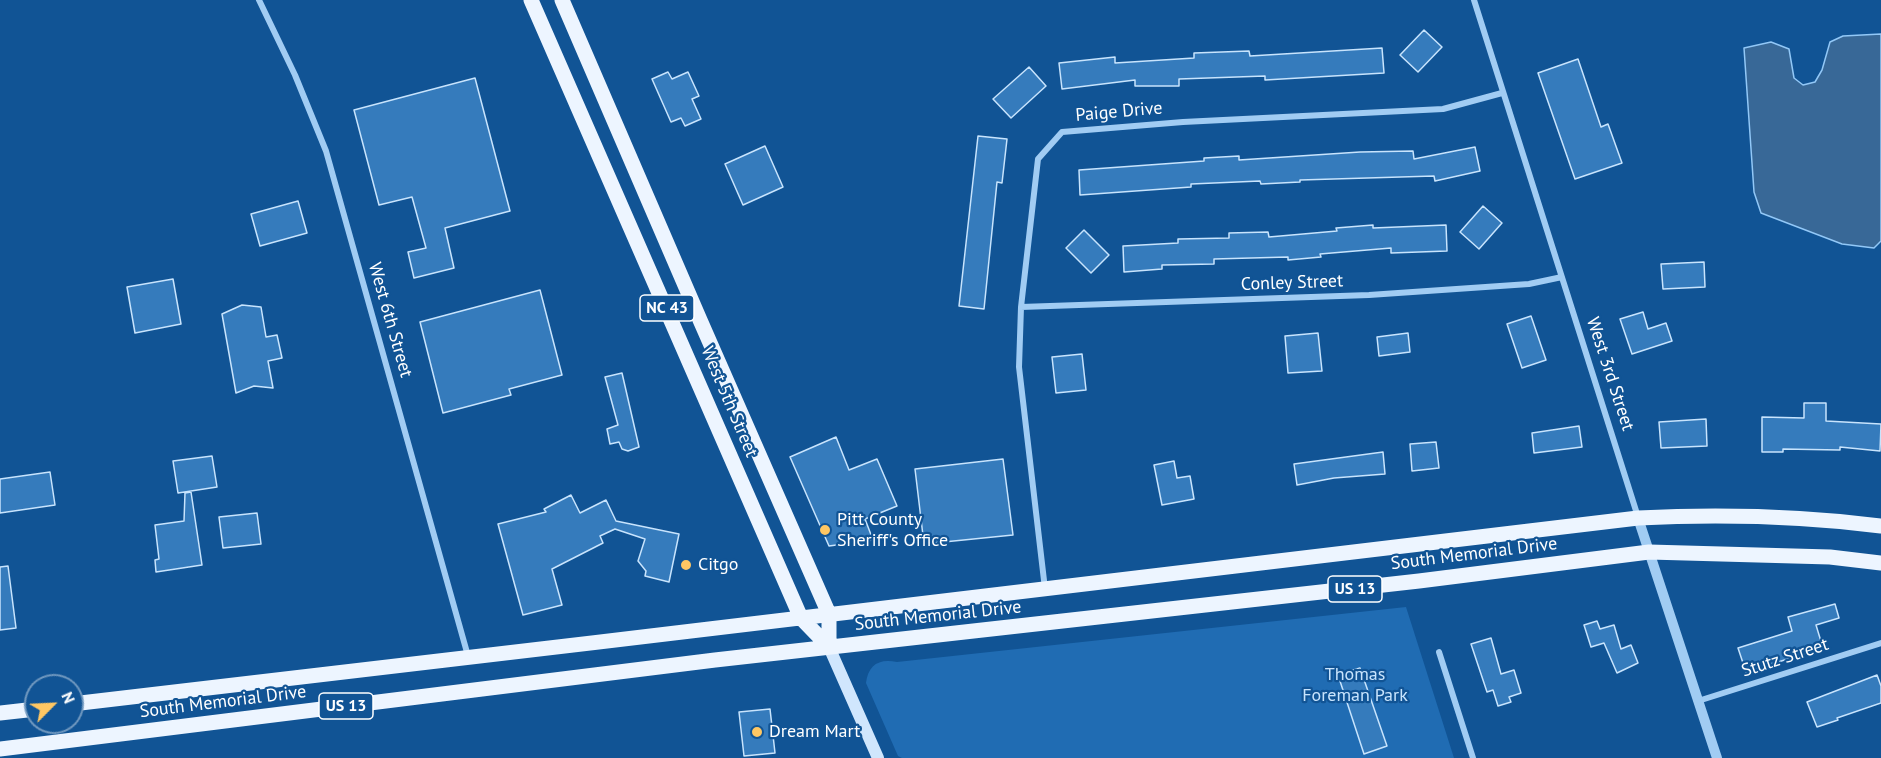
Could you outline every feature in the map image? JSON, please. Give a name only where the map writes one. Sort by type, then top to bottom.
[{"type":"main road","name":"West 5th Street","points":[[531,0],[801,618],[829,647],[878,758]]},
{"type":"main road","name":"West 5th Street","points":[[562,0],[829,614],[829,647]]},
{"type":"main road","name":"South Memorial Drive","points":[[84,703],[1638,518],[1687,515],[1881,526]]},
{"type":"main road","name":"South Memorial Drive","points":[[0,749],[829,647],[1419,582],[1649,552],[1830,557],[1881,564]]},
{"type":"main road","points":[[0,713],[24,710]]},
{"type":"street","name":"West 6th Street","points":[[259,0],[295,75],[326,151],[468,657]]},
{"type":"street","name":"West 3rd Street","points":[[1474,0],[1638,518],[1717,758]]},
{"type":"street","name":"Paige Drive","points":[[1045,590],[1019,367],[1022,307],[1038,159],[1062,132],[1183,122],[1443,109],[1502,93]]},
{"type":"street","name":"Conley Street","points":[[1022,307],[1369,295],[1529,284],[1562,277]]},
{"type":"street","name":"Stutz Street","points":[[1698,701],[1881,643]]},
{"type":"street","points":[[1439,652],[1473,758]]},
{"type":"green space","name":"Thomas Foreman Park","points":[[1406,607],[1454,758],[902,758],[898,756],[866,683],[872,667],[885,661],[897,662]]},
{"type":"shaded area","points":[[1881,34],[1881,241],[1874,248],[1842,244],[1761,213],[1754,192],[1744,48],[1771,42],[1789,49],[1794,78],[1803,85],[1815,82],[1822,70],[1830,42],[1843,36]]},
{"type":"building","points":[[1424,30],[1442,47],[1418,72],[1400,55]]},
{"type":"building","points":[[1382,48],[1384,73],[1265,80],[1265,76],[1179,79],[1179,86],[1135,86],[1135,80],[1062,89],[1059,63],[1115,57],[1115,63],[1194,58],[1194,53],[1249,51],[1250,56]]},
{"type":"building","points":[[1578,59],[1601,127],[1608,124],[1622,163],[1575,179],[1538,73]]},
{"type":"building","points":[[1029,67],[1046,86],[1011,118],[993,99]]},
{"type":"building","points":[[668,72],[672,79],[688,72],[699,96],[692,99],[701,119],[685,126],[681,118],[671,122],[652,79]]},
{"type":"building","points":[[475,78],[510,211],[445,228],[454,268],[414,278],[408,252],[426,248],[412,197],[379,205],[354,110]]},
{"type":"building","points":[[978,136],[1007,139],[1002,183],[997,182],[984,309],[959,306]]},
{"type":"building","points":[[765,146],[783,187],[743,205],[725,164]]},
{"type":"building","points":[[1475,147],[1480,171],[1435,181],[1434,176],[1300,180],[1300,182],[1261,184],[1260,181],[1191,184],[1191,187],[1080,195],[1079,170],[1204,161],[1204,158],[1239,156],[1239,160],[1360,152],[1413,151],[1414,159]]},
{"type":"building","points":[[298,201],[307,233],[260,246],[251,214]]},
{"type":"building","points":[[1483,206],[1502,223],[1479,249],[1460,232]]},
{"type":"building","points":[[1373,225],[1373,228],[1446,225],[1447,251],[1391,253],[1391,248],[1320,254],[1321,257],[1288,260],[1288,257],[1214,259],[1214,264],[1162,265],[1162,269],[1124,272],[1123,246],[1178,243],[1178,239],[1229,238],[1229,233],[1268,232],[1269,237],[1337,231],[1336,228]]},
{"type":"building","points":[[1084,230],[1109,255],[1091,273],[1066,248]]},
{"type":"building","points":[[1704,262],[1705,287],[1663,289],[1661,264]]},
{"type":"building","points":[[173,279],[181,324],[135,333],[127,287]]},
{"type":"building","points":[[540,290],[562,375],[509,389],[511,395],[443,413],[420,322]]},
{"type":"building","points":[[242,305],[261,307],[266,337],[277,335],[282,358],[268,361],[273,388],[254,386],[236,393],[222,314]]},
{"type":"building","points":[[1643,312],[1648,329],[1666,323],[1672,341],[1632,354],[1620,319]]},
{"type":"building","points":[[1531,316],[1546,360],[1522,368],[1507,324]]},
{"type":"building","points":[[1318,333],[1322,371],[1288,373],[1285,336]]},
{"type":"building","points":[[1408,333],[1410,352],[1379,356],[1377,337]]},
{"type":"building","points":[[1082,354],[1086,390],[1056,393],[1052,357]]},
{"type":"building","points":[[622,373],[639,447],[628,451],[622,449],[619,442],[610,444],[607,429],[618,425],[605,377]]},
{"type":"building","points":[[1804,403],[1826,403],[1826,421],[1881,424],[1880,451],[1840,447],[1840,450],[1783,449],[1783,452],[1762,452],[1762,417],[1804,418]]},
{"type":"building","points":[[1706,419],[1707,446],[1661,448],[1659,422]]},
{"type":"building","points":[[1579,426],[1582,447],[1534,453],[1532,433]]},
{"type":"building","points":[[836,437],[849,470],[877,459],[897,506],[865,519],[873,540],[829,546],[790,457]]},
{"type":"building","points":[[1436,442],[1439,468],[1412,471],[1410,444]]},
{"type":"building","points":[[1383,452],[1385,474],[1334,478],[1297,485],[1294,464]]},
{"type":"building","points":[[212,456],[217,487],[178,493],[173,461]]},
{"type":"building","points":[[1003,459],[1013,535],[924,544],[915,469]]},
{"type":"building","points":[[1174,461],[1177,478],[1190,476],[1194,499],[1162,505],[1154,465]]},
{"type":"building","points":[[50,472],[55,505],[0,513],[0,479]]},
{"type":"building","points":[[191,492],[202,565],[156,572],[155,560],[159,559],[155,525],[184,521],[185,493]]},
{"type":"building","points":[[571,495],[580,513],[606,500],[616,521],[679,534],[669,582],[645,576],[646,571],[638,561],[645,539],[615,529],[600,536],[603,543],[552,569],[562,605],[523,615],[498,524],[546,512],[544,509]]},
{"type":"building","points":[[257,513],[261,544],[223,548],[219,517]]},
{"type":"building","points":[[8,566],[16,628],[0,630],[0,567]]},
{"type":"building","points":[[1835,604],[1839,618],[1816,625],[1823,648],[1746,672],[1738,648],[1792,631],[1788,617]]},
{"type":"building","points":[[1597,621],[1600,629],[1614,625],[1621,649],[1631,645],[1638,663],[1617,673],[1604,643],[1591,647],[1584,625]]},
{"type":"building","points":[[1491,638],[1501,674],[1514,670],[1521,693],[1509,697],[1511,702],[1498,706],[1493,690],[1487,692],[1471,644]]},
{"type":"building","points":[[1360,668],[1387,746],[1364,754],[1338,675]]},
{"type":"building","points":[[1877,675],[1881,686],[1881,703],[1817,727],[1807,702]]},
{"type":"building","name":"Dream Mart","points":[[770,709],[775,753],[744,756],[739,712]]},
{"type":"place","name":"Pitt County Sheriff's Office","points":[[825,530]]},
{"type":"place","name":"Citgo","points":[[686,565]]},
{"type":"place","name":"Dream Mart","points":[[757,732]]}]
